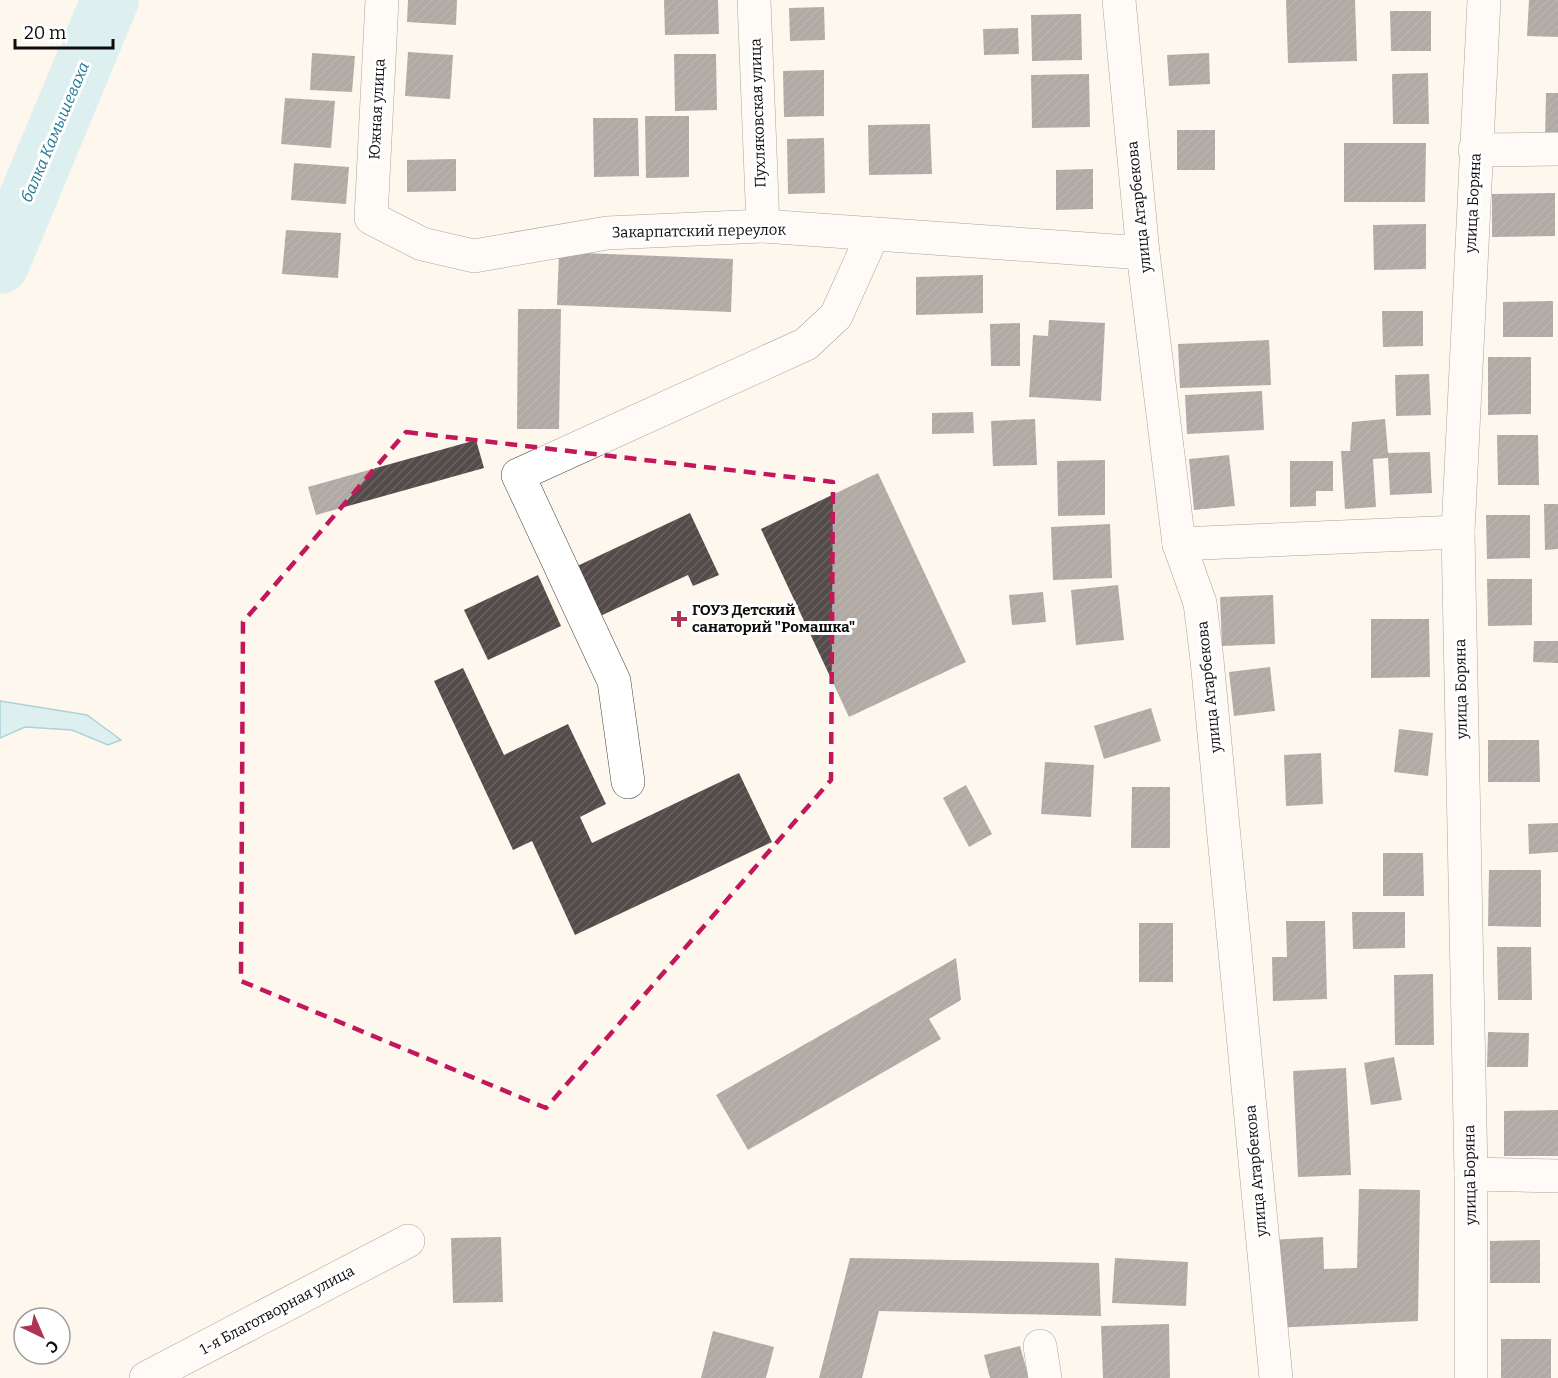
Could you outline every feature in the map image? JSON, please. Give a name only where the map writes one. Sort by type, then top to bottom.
[{"type":"street","name":"Южная улица","points":[[371,218],[382,0]]},
{"type":"street","name":"Пухляковская улица","points":[[754,0],[762,226]]},
{"type":"street","name":"улица Атарбекова","points":[[1119,0],[1143,253],[1179,544],[1200,603],[1207,660],[1276,1378]]},
{"type":"street","name":"улица Боряна","points":[[1472,1378],[1471,1174],[1458,532],[1484,0]]},
{"type":"street","points":[[1475,150],[1558,149]]},
{"type":"street","name":"Закарпатский переулок","points":[[371,218],[422,244],[474,256],[607,232],[762,226],[1143,253]]},
{"type":"street","points":[[628,782],[614,681],[518,475],[806,344],[836,316],[873,234]]},
{"type":"street","points":[[1179,544],[1458,532]]},
{"type":"street","points":[[1471,1174],[1558,1176]]},
{"type":"street","name":"1-я Благотворная улица","points":[[146,1378],[408,1241]]},
{"type":"street","points":[[1040,1346],[1045,1378]]},
{"type":"highlighted area","points":[[406,432],[833,482],[831,780],[546,1108],[241,981],[243,622]]},
{"type":"water","points":[[0,701],[87,715],[121,740],[108,745],[72,730],[25,727],[0,738]]},
{"type":"building","points":[[408,0],[457,0],[456,25],[407,22]]},
{"type":"building","points":[[664,0],[718,0],[719,34],[665,35]]},
{"type":"building","points":[[1286,0],[1355,0],[1357,61],[1288,63]]},
{"type":"building","points":[[1529,0],[1558,0],[1558,37],[1527,36]]},
{"type":"building","points":[[824,7],[825,40],[790,41],[789,8]]},
{"type":"building","points":[[1390,11],[1431,11],[1431,51],[1391,51]]},
{"type":"building","points":[[1081,14],[1082,60],[1032,61],[1031,15]]},
{"type":"building","points":[[1018,28],[1019,54],[984,55],[983,29]]},
{"type":"building","points":[[408,52],[453,55],[450,99],[405,96]]},
{"type":"building","points":[[312,53],[355,56],[352,92],[310,90]]},
{"type":"building","points":[[1209,53],[1210,84],[1169,86],[1167,55]]},
{"type":"building","points":[[674,54],[716,54],[717,110],[675,111]]},
{"type":"building","points":[[824,70],[824,116],[784,117],[783,71]]},
{"type":"building","points":[[1428,73],[1429,124],[1393,124],[1392,74]]},
{"type":"building","points":[[1089,74],[1090,127],[1032,128],[1031,75]]},
{"type":"building","points":[[1546,93],[1558,93],[1558,140],[1545,139]]},
{"type":"building","points":[[285,98],[335,101],[331,148],[281,144]]},
{"type":"building","points":[[645,116],[689,116],[689,177],[646,178]]},
{"type":"building","points":[[593,118],[638,118],[639,176],[594,177]]},
{"type":"building","points":[[930,124],[932,174],[869,175],[868,125]]},
{"type":"building","points":[[1177,130],[1215,130],[1215,170],[1177,170]]},
{"type":"building","points":[[824,138],[825,193],[788,194],[787,139]]},
{"type":"building","points":[[1344,143],[1426,143],[1425,202],[1344,202]]},
{"type":"building","points":[[456,159],[456,191],[407,192],[407,160]]},
{"type":"building","points":[[294,163],[349,167],[346,204],[291,200]]},
{"type":"building","points":[[1093,169],[1093,209],[1056,210],[1056,170]]},
{"type":"building","points":[[1555,193],[1555,236],[1492,237],[1492,194]]},
{"type":"building","points":[[1426,224],[1426,269],[1374,270],[1373,225]]},
{"type":"building","points":[[286,230],[341,233],[338,278],[282,274]]},
{"type":"building","points":[[559,252],[733,259],[731,312],[557,305]]},
{"type":"building","points":[[983,275],[983,313],[916,315],[916,277]]},
{"type":"building","points":[[1553,301],[1553,337],[1503,337],[1503,302]]},
{"type":"building","points":[[518,309],[561,309],[559,429],[517,429]]},
{"type":"building","points":[[1382,311],[1423,311],[1423,346],[1383,347]]},
{"type":"building","points":[[1049,320],[1105,323],[1101,401],[1029,397],[1033,335],[1048,336]]},
{"type":"building","points":[[1020,323],[1020,366],[991,366],[990,324]]},
{"type":"building","points":[[1269,340],[1271,385],[1180,388],[1178,344]]},
{"type":"building","points":[[1488,357],[1531,357],[1531,414],[1488,415]]},
{"type":"building","points":[[1429,374],[1431,415],[1396,416],[1395,375]]},
{"type":"building","points":[[1262,391],[1264,430],[1187,434],[1185,395]]},
{"type":"building","points":[[973,412],[974,433],[932,434],[932,413]]},
{"type":"building","points":[[1035,419],[1037,465],[993,466],[991,421]]},
{"type":"building","points":[[1385,419],[1388,453],[1430,452],[1432,493],[1390,495],[1388,458],[1373,459],[1376,507],[1345,509],[1341,451],[1350,451],[1352,422]]},
{"type":"building","points":[[1497,435],[1538,435],[1539,485],[1498,485]]},
{"type":"building","points":[[476,440],[484,468],[316,515],[308,487]]},
{"type":"building","points":[[1229,455],[1235,506],[1194,510],[1189,459]]},
{"type":"building","points":[[1105,460],[1105,515],[1058,516],[1057,461]]},
{"type":"building","points":[[1290,461],[1333,461],[1333,491],[1316,491],[1316,506],[1290,507]]},
{"type":"building","points":[[878,473],[966,662],[849,717],[761,529]]},
{"type":"building","points":[[1544,504],[1558,504],[1558,549],[1545,550]]},
{"type":"building","points":[[690,513],[719,575],[693,586],[688,575],[596,618],[573,568]]},
{"type":"building","points":[[1486,515],[1530,515],[1530,558],[1487,559]]},
{"type":"building","points":[[1110,524],[1112,578],[1053,580],[1051,527]]},
{"type":"building","points":[[538,575],[561,626],[488,660],[464,610]]},
{"type":"building","points":[[1487,579],[1532,579],[1532,625],[1488,626]]},
{"type":"building","points":[[1118,585],[1124,640],[1076,645],[1071,590]]},
{"type":"building","points":[[1043,592],[1046,622],[1012,625],[1009,595]]},
{"type":"building","points":[[1273,595],[1275,644],[1222,646],[1220,597]]},
{"type":"building","points":[[1371,619],[1429,619],[1430,677],[1371,678]]},
{"type":"building","points":[[1534,641],[1558,641],[1558,663],[1533,662]]},
{"type":"building","points":[[1270,667],[1275,711],[1234,716],[1229,672]]},
{"type":"building","points":[[463,668],[504,755],[568,724],[606,804],[580,817],[592,843],[739,773],[772,842],[575,935],[532,841],[513,850],[434,681]]},
{"type":"building","points":[[1151,708],[1161,741],[1104,759],[1094,726]]},
{"type":"building","points":[[1399,729],[1433,733],[1428,776],[1394,772]]},
{"type":"building","points":[[1488,740],[1539,740],[1540,782],[1488,782]]},
{"type":"building","points":[[1321,753],[1323,804],[1286,806],[1284,755]]},
{"type":"building","points":[[1045,762],[1094,765],[1091,817],[1041,814]]},
{"type":"building","points":[[966,785],[992,834],[969,847],[943,798]]},
{"type":"building","points":[[1132,787],[1170,787],[1170,848],[1131,848]]},
{"type":"building","points":[[1558,823],[1558,852],[1529,854],[1528,824]]},
{"type":"building","points":[[1383,853],[1423,853],[1424,896],[1383,896]]},
{"type":"building","points":[[1489,870],[1541,870],[1541,927],[1488,926]]},
{"type":"building","points":[[1352,912],[1405,912],[1405,948],[1353,949]]},
{"type":"building","points":[[1286,921],[1325,921],[1327,999],[1273,1001],[1272,957],[1287,957]]},
{"type":"building","points":[[1139,923],[1173,923],[1173,982],[1139,982]]},
{"type":"building","points":[[1497,947],[1531,947],[1532,1000],[1498,1000]]},
{"type":"building","points":[[956,958],[961,1000],[929,1019],[941,1039],[748,1150],[716,1095]]},
{"type":"building","points":[[1433,974],[1434,1045],[1395,1045],[1394,975]]},
{"type":"building","points":[[1488,1032],[1529,1033],[1528,1067],[1487,1067]]},
{"type":"building","points":[[1394,1057],[1402,1100],[1371,1105],[1364,1063]]},
{"type":"building","points":[[1346,1068],[1351,1175],[1298,1177],[1293,1071]]},
{"type":"building","points":[[1558,1110],[1558,1156],[1504,1156],[1504,1111]]},
{"type":"building","points":[[1359,1189],[1420,1190],[1418,1321],[1273,1328],[1269,1240],[1323,1237],[1324,1269],[1357,1268]]},
{"type":"building","points":[[501,1237],[503,1302],[453,1303],[451,1238]]},
{"type":"building","points":[[1540,1240],[1540,1283],[1490,1283],[1490,1241]]},
{"type":"building","points":[[850,1258],[1099,1263],[1101,1316],[879,1311],[862,1378],[819,1378]]},
{"type":"building","points":[[1115,1258],[1188,1262],[1186,1306],[1112,1303]]},
{"type":"building","points":[[1169,1324],[1170,1378],[1103,1378],[1101,1326]]},
{"type":"building","points":[[713,1331],[774,1347],[766,1378],[701,1378]]},
{"type":"building","points":[[1501,1339],[1551,1339],[1551,1378],[1501,1378]]},
{"type":"building","points":[[1020,1346],[1029,1378],[990,1378],[984,1355]]},
{"type":"waterway","name":"балка Камышеваха","points":[[0,265],[110,0]]},
{"type":"place","name":"ГОУЗ Детский санаторий \"Ромашка\"","points":[[679,619]]}]
